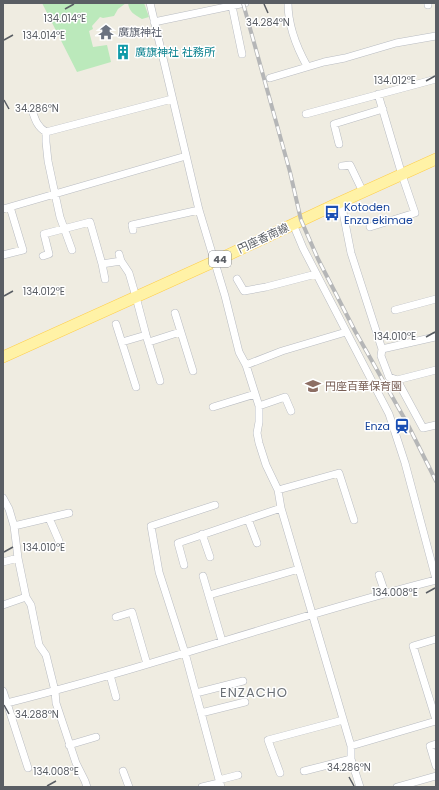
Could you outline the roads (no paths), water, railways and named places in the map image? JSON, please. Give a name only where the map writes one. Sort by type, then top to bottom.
[{"type":"main road","name":"円座香南線","points":[[3,357],[214,262],[293,224],[436,159]]},
{"type":"street","points":[[150,3],[199,210],[225,296],[239,352],[246,365],[259,406],[257,433],[259,443],[266,465],[278,490],[281,508],[343,720],[350,746],[351,759],[360,787]]},
{"type":"street","points":[[154,22],[245,3]]},
{"type":"street","points":[[288,3],[293,33],[299,52],[308,66]]},
{"type":"street","points":[[232,6],[242,54]]},
{"type":"street","points":[[270,78],[308,66],[345,58],[396,43],[436,36]]},
{"type":"street","points":[[306,114],[436,78]]},
{"type":"street","points":[[370,226],[415,213],[378,94]]},
{"type":"street","points":[[32,110],[36,123],[46,132],[172,99]]},
{"type":"street","points":[[339,144],[334,124],[383,110]]},
{"type":"street","points":[[46,132],[48,161],[60,217],[72,250]]},
{"type":"street","points":[[3,255],[23,250],[7,208],[186,156]]},
{"type":"street","points":[[342,166],[350,165],[363,192]]},
{"type":"street","points":[[341,202],[350,253],[382,349],[381,356],[389,377],[397,380],[436,370]]},
{"type":"street","points":[[133,230],[132,225],[199,210]]},
{"type":"street","points":[[43,256],[49,254],[44,234],[90,222],[105,279]]},
{"type":"street","points":[[5,704],[110,675],[312,614],[436,580],[405,463],[389,414],[316,274],[293,224]]},
{"type":"street","points":[[102,264],[120,257],[128,273],[160,381]]},
{"type":"street","points":[[236,279],[244,291],[316,274]]},
{"type":"street","points":[[396,310],[436,299]]},
{"type":"street","points":[[175,313],[193,371]]},
{"type":"street","points":[[116,324],[136,387]]},
{"type":"street","points":[[122,342],[147,339],[180,332]]},
{"type":"street","points":[[246,365],[282,351],[346,332]]},
{"type":"street","points":[[382,349],[435,337]]},
{"type":"street","points":[[397,380],[423,428],[436,425]]},
{"type":"street","points":[[213,407],[255,394]]},
{"type":"street","points":[[259,406],[285,397],[291,411]]},
{"type":"street","points":[[278,490],[339,473],[354,520]]},
{"type":"street","points":[[3,498],[9,509],[14,526],[18,558],[26,597],[31,605],[39,645],[46,656],[55,691],[56,703],[76,763],[87,787]]},
{"type":"street","points":[[214,505],[151,526],[159,572],[185,653],[220,783]]},
{"type":"street","points":[[184,565],[178,543],[281,508]]},
{"type":"street","points":[[14,526],[68,513]]},
{"type":"street","points":[[50,518],[59,541]]},
{"type":"street","points":[[248,519],[257,543]]},
{"type":"street","points":[[202,534],[210,557]]},
{"type":"street","points":[[3,562],[18,558]]},
{"type":"street","points":[[209,595],[299,569]]},
{"type":"street","points":[[379,575],[385,593]]},
{"type":"street","points":[[203,576],[222,641]]},
{"type":"street","points":[[3,604],[26,597]]},
{"type":"street","points":[[116,617],[132,612],[147,664]]},
{"type":"street","points":[[350,746],[436,721],[413,646],[436,639]]},
{"type":"street","points":[[110,675],[116,697]]},
{"type":"street","points":[[196,693],[243,681]]},
{"type":"street","points":[[3,691],[5,704],[28,768]]},
{"type":"street","points":[[201,713],[246,702]]},
{"type":"street","points":[[280,773],[268,740],[343,720]]},
{"type":"street","points":[[70,745],[96,737]]},
{"type":"street","points":[[436,744],[430,746],[436,766]]},
{"type":"street","points":[[304,770],[351,759]]},
{"type":"street","points":[[123,770],[129,787]]},
{"type":"street","points":[[202,787],[220,783],[238,775]]},
{"type":"street","points":[[397,787],[436,776]]},
{"type":"railway","points":[[243,3],[290,172],[301,220],[318,259],[355,331],[407,423],[436,481]]},
{"type":"place","name":"廣旗神社","points":[[106,32]]},
{"type":"place","name":"廣旗神社 社務所","points":[[123,52]]},
{"type":"place","name":"Kotoden Enza ekimae","points":[[332,213]]},
{"type":"place","name":"円座百華保育園","points":[[313,386]]},
{"type":"place","name":"Enza","points":[[402,426]]},
{"type":"district","name":"ENZACHO","points":[[254,692]]}]
